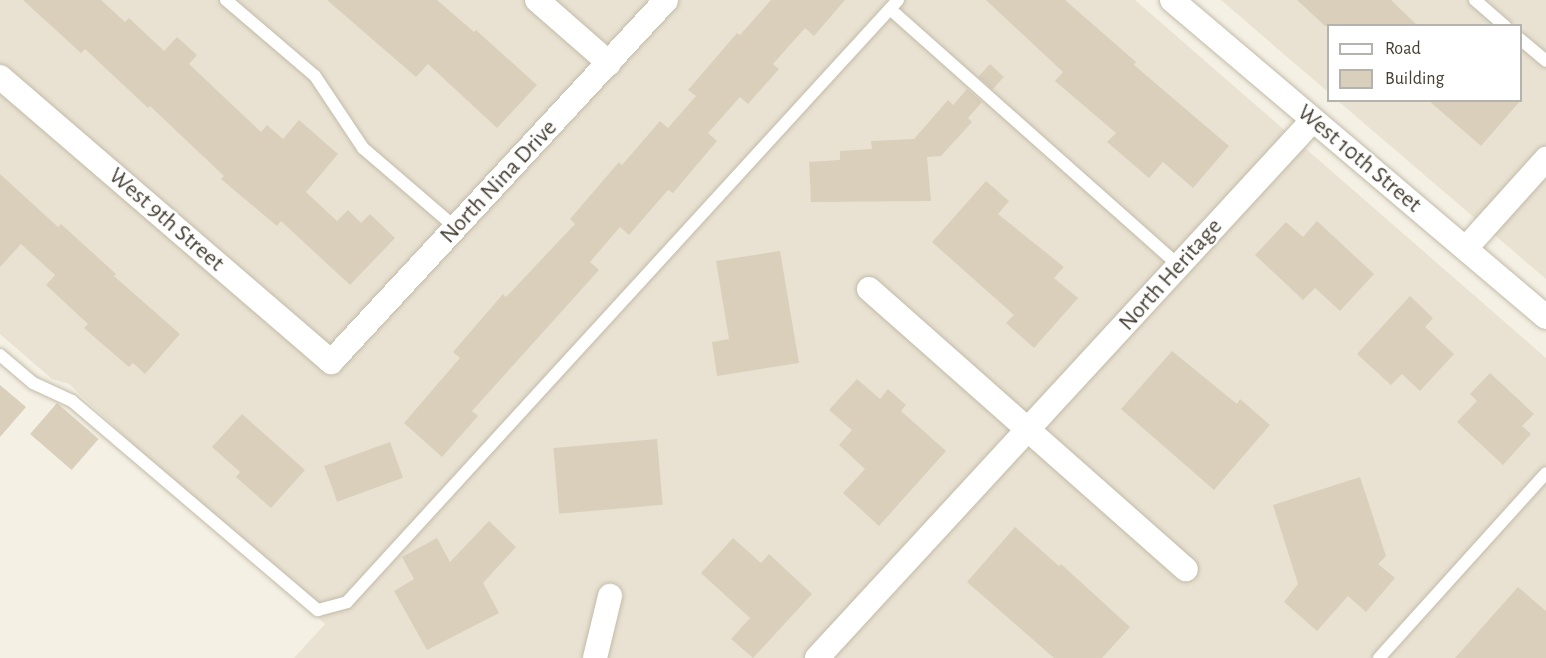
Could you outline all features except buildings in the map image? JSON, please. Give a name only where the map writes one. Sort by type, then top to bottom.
[{"type":"street","points":[[537,0],[609,63]]},
{"type":"street","name":"North Nina Drive","points":[[331,362],[666,0]]},
{"type":"street","name":"West 10th Street","points":[[1172,0],[1546,317]]},
{"type":"street","name":"West 9th Street","points":[[0,77],[331,362]]},
{"type":"street","name":"North Heritage","points":[[818,658],[1312,121]]},
{"type":"street","points":[[1467,248],[1546,159]]},
{"type":"street","points":[[869,289],[1030,429],[1186,570]]},
{"type":"street","points":[[595,658],[610,596]]},
{"type":"lane","points":[[226,0],[315,76],[363,148],[456,228]]},
{"type":"lane","points":[[1475,0],[1502,24]]},
{"type":"lane","points":[[0,355],[33,383],[72,401],[318,610],[346,602],[894,4],[1179,266]]},
{"type":"lane","points":[[1522,40],[1546,61]]},
{"type":"lane","points":[[1379,658],[1546,473]]},
{"type":"shaded area","points":[[0,0],[1135,0],[1546,358],[1546,658],[294,658],[325,624],[69,384],[52,379],[0,334]]},
{"type":"shaded area","points":[[1221,0],[1546,0],[1546,279],[1339,102],[1522,102],[1522,24],[1327,24],[1327,91]]}]
